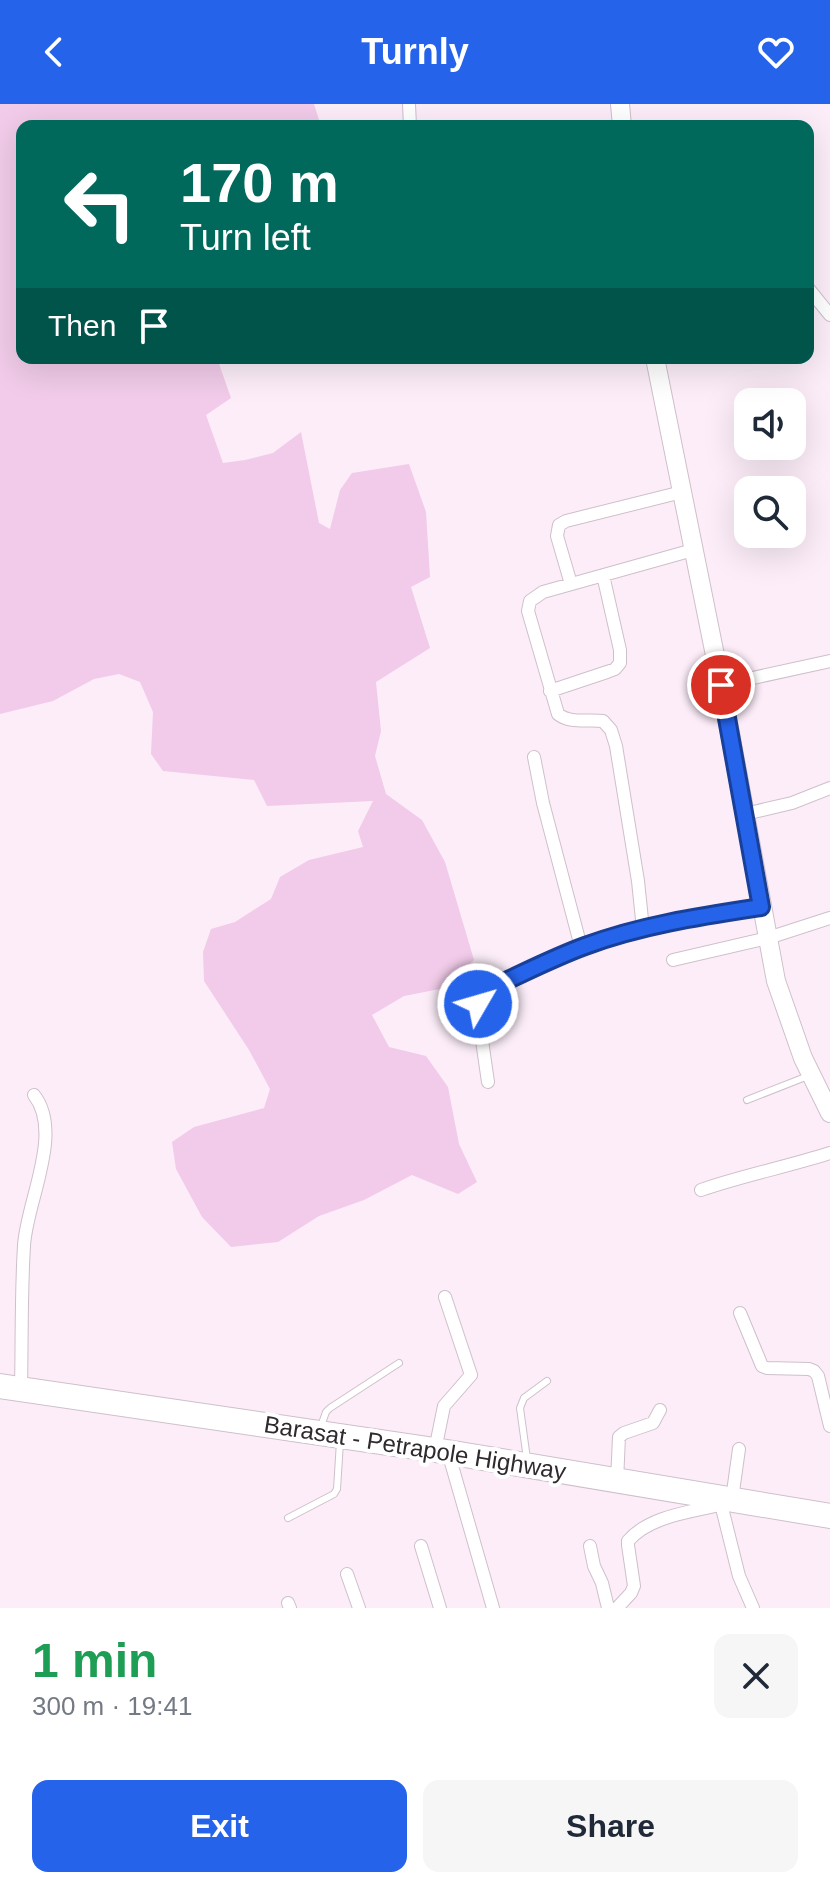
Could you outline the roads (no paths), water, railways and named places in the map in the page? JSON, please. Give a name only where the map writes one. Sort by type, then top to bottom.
[{"type":"highway","name":"Barasat - Petrapole Highway","points":[[10,1387],[441,1451],[830,1516]]},
{"type":"street","points":[[814,295],[830,315]]},
{"type":"street","points":[[656,364],[721,685],[776,981],[803,1058],[830,1113]]},
{"type":"street","points":[[571,584],[557,536],[559,525],[682,492]]},
{"type":"street","points":[[643,929],[626,800],[611,730],[603,721],[562,718],[550,691],[528,611],[530,601],[536,596],[693,550]]},
{"type":"street","points":[[550,691],[615,669],[620,663],[620,650],[603,575]]},
{"type":"street","points":[[721,685],[830,661]]},
{"type":"street","points":[[534,757],[581,947]]},
{"type":"street","points":[[745,814],[792,803],[830,788]]},
{"type":"street","points":[[488,1082],[478,1004],[488,989],[581,947],[643,929],[761,907]]},
{"type":"street","points":[[673,960],[768,938],[830,918]]},
{"type":"street","points":[[10,1387],[24,1241],[41,1169],[45,1124],[40,1103],[34,1095]]},
{"type":"street","points":[[701,1190],[741,1176],[830,1153]]},
{"type":"street","points":[[445,1297],[471,1375],[444,1406],[441,1451],[493,1608]]},
{"type":"street","points":[[740,1313],[762,1366],[809,1369],[818,1376],[830,1426]]},
{"type":"street","points":[[617,1481],[619,1437],[653,1423],[660,1410]]},
{"type":"street","points":[[739,1449],[730,1501],[739,1576],[753,1608]]},
{"type":"street","points":[[590,1546],[594,1566],[613,1607],[631,1593],[634,1586],[628,1545],[632,1536],[660,1520],[730,1501]]},
{"type":"street","points":[[421,1546],[440,1608]]},
{"type":"street","points":[[347,1574],[359,1608]]},
{"type":"lane","points":[[747,1100],[811,1075]]},
{"type":"lane","points":[[288,1518],[334,1494],[337,1489],[326,1412],[399,1363]]},
{"type":"lane","points":[[529,1466],[520,1408],[524,1398],[547,1381]]}]
